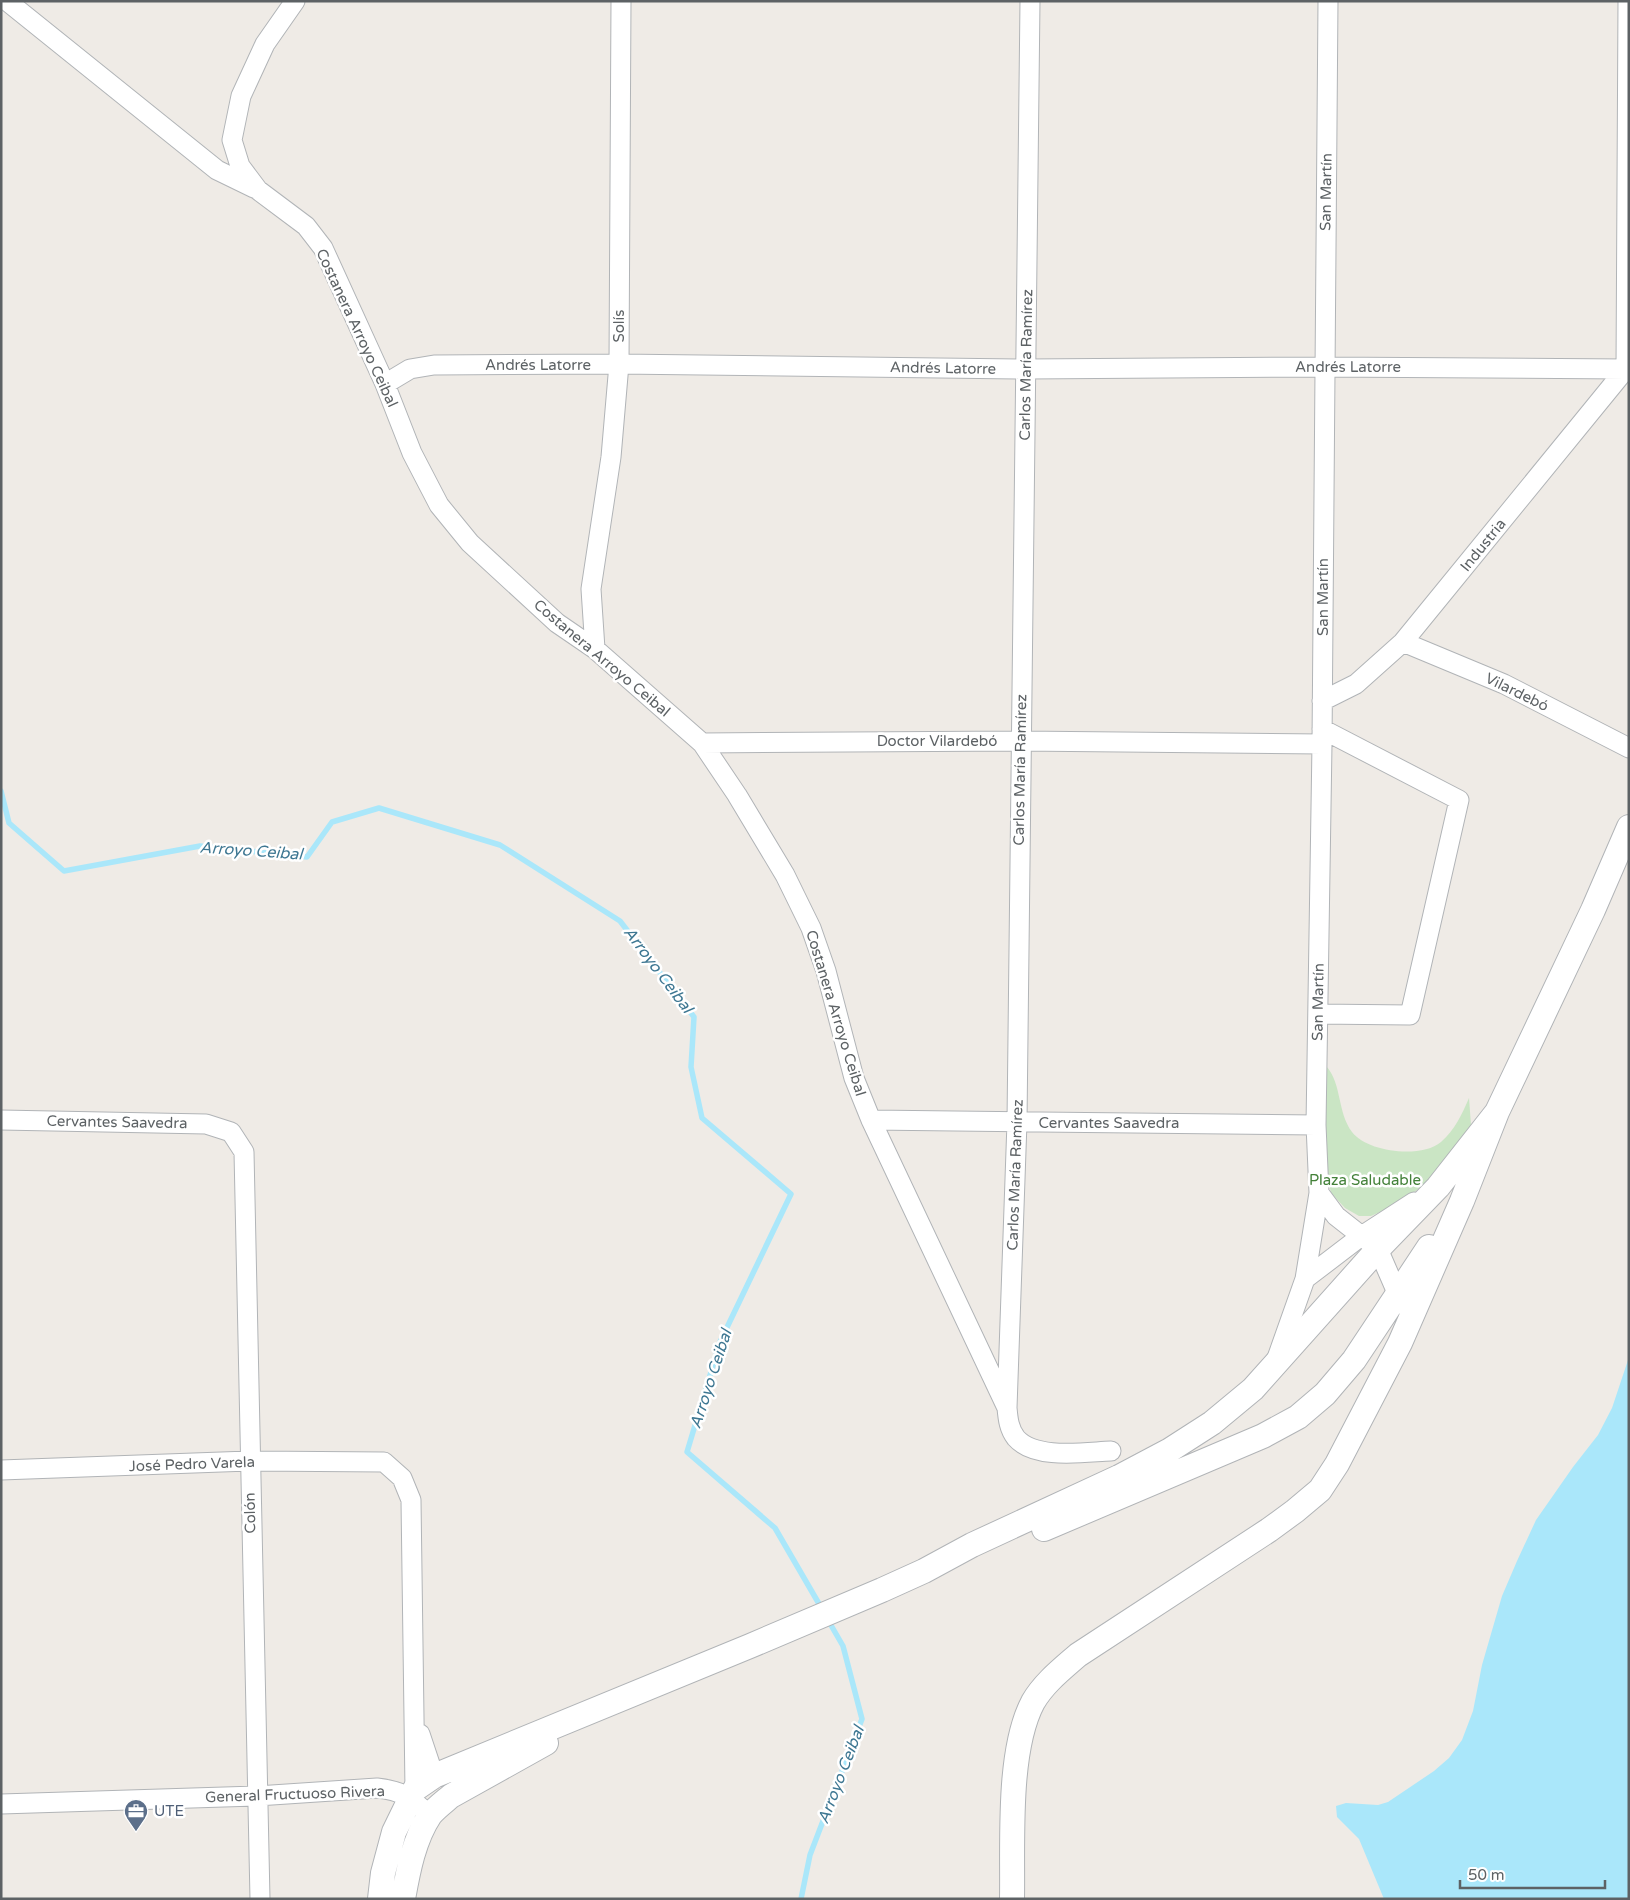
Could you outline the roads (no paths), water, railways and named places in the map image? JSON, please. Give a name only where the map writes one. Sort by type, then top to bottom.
[{"type":"street","points":[[7,1],[217,170],[258,190]]},
{"type":"street","name":"Costanera Arroyo Ceibal","points":[[295,1],[265,44],[241,96],[232,140],[240,166],[258,190],[306,226],[323,248],[385,384],[412,453],[439,505],[470,543],[557,623],[595,649],[702,743],[737,795],[780,867],[811,928],[826,972],[854,1078],[871,1120],[1007,1408]]},
{"type":"street","name":"Solís","points":[[595,649],[591,589],[611,457],[619,364],[621,1]]},
{"type":"street","name":"Carlos María Ramírez","points":[[1030,1],[1017,1122],[1007,1408],[1009,1425],[1017,1438],[1034,1450],[1055,1453],[1111,1451]]},
{"type":"street","name":"San Martín","points":[[1274,1366],[1305,1279],[1319,1193],[1316,1125],[1322,736],[1328,1]]},
{"type":"street","points":[[1627,367],[1628,1]]},
{"type":"street","name":"Andrés Latorre","points":[[385,384],[410,369],[434,365],[619,364],[1027,370],[1324,367],[1627,367]]},
{"type":"street","name":"Industria","points":[[1322,701],[1356,684],[1403,642],[1627,367]]},
{"type":"street","name":"Vilardebó","points":[[1403,642],[1504,684],[1629,748]]},
{"type":"street","points":[[1318,1014],[1410,1015],[1459,800],[1322,736]]},
{"type":"street","name":"Doctor Vilardebó","points":[[702,743],[1020,741],[1322,736]]},
{"type":"street","points":[[1012,1899],[1014,1784],[1019,1740],[1033,1702],[1050,1680],[1078,1655],[1269,1530],[1320,1490],[1337,1464],[1400,1343],[1462,1201],[1497,1112],[1629,827]]},
{"type":"street","points":[[1305,1279],[1369,1243],[1438,1187],[1497,1112]]},
{"type":"street","name":"Cervantes Saavedra","points":[[1,1120],[206,1124],[231,1132]]},
{"type":"street","name":"Cervantes Saavedra","points":[[871,1120],[1316,1125]]},
{"type":"street","name":"Colón","points":[[231,1132],[244,1152],[249,1461],[260,1899]]},
{"type":"street","points":[[1319,1193],[1336,1216],[1369,1243],[1398,1295],[1400,1343]]},
{"type":"street","points":[[924,1571],[977,1557],[1263,1436],[1298,1417],[1325,1394],[1354,1360],[1462,1201]]},
{"type":"street","points":[[380,1899],[383,1873],[394,1832],[413,1793],[434,1776],[882,1590],[924,1571],[972,1545],[1119,1477],[1170,1450],[1212,1423],[1254,1389],[1369,1243]]},
{"type":"street","name":"José Pedro Varela","points":[[1,1470],[249,1461],[384,1462],[402,1478],[411,1500],[414,1719]]},
{"type":"street","points":[[403,1899],[407,1878],[418,1843],[430,1816],[451,1796],[642,1690]]},
{"type":"street","points":[[414,1719],[434,1776]]},
{"type":"street","points":[[413,1793],[414,1719]]},
{"type":"street","name":"General Fructuoso Rivera","points":[[1,1804],[257,1796],[377,1788],[413,1793],[430,1816]]},
{"type":"water","points":[[1629,1357],[1629,1899],[1384,1899],[1359,1839],[1337,1817],[1336,1806],[1346,1803],[1378,1805],[1388,1802],[1434,1771],[1449,1758],[1462,1740],[1473,1711],[1482,1665],[1502,1596],[1517,1561],[1536,1520],[1598,1435],[1612,1408]]},
{"type":"waterway","name":"Arroyo Ceibal","points":[[1,791],[9,823],[64,871],[200,846],[307,857],[332,822],[379,808],[500,845],[620,921],[694,1017],[691,1067],[702,1118],[791,1194],[720,1342],[687,1452],[775,1528],[822,1609]]},
{"type":"waterway","name":"Arroyo Ceibal","points":[[801,1899],[810,1855],[862,1719],[843,1646],[828,1620]]},
{"type":"place","name":"UTE","points":[[136,1832]]},
{"type":"park label","name":"Plaza Saludable","points":[[1365,1180]]}]
